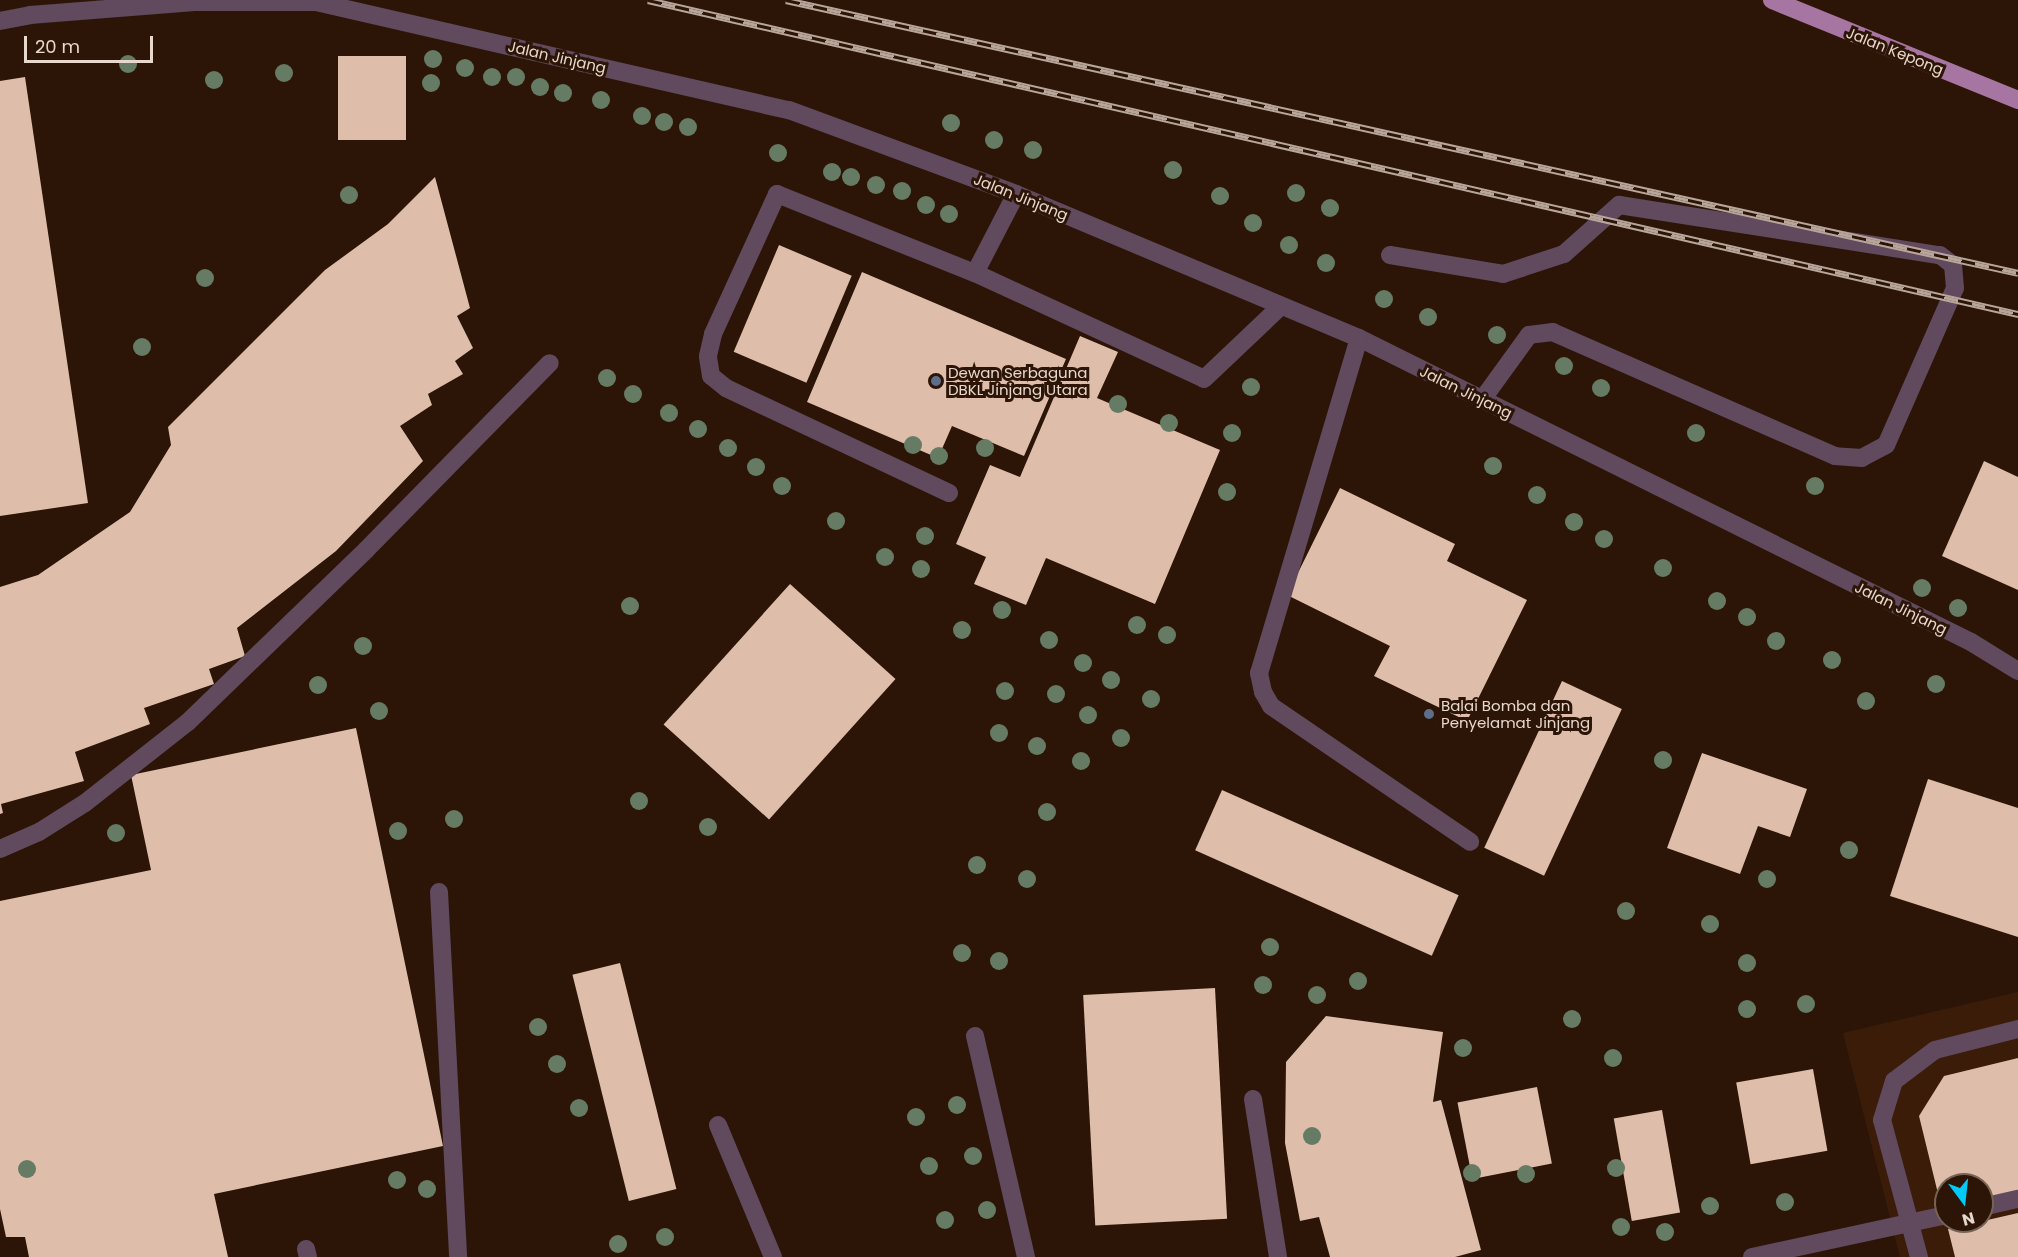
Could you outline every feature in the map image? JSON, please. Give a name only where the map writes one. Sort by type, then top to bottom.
[{"type":"main road","name":"Jalan Kepong","points":[[1772,0],[2018,100]]},
{"type":"street","name":"Jalan Jinjang","points":[[0,21],[30,15],[197,2],[316,2],[789,110],[1016,194],[1359,338],[1971,642],[2018,671]]},
{"type":"street","points":[[949,493],[726,388],[711,376],[708,356],[713,334],[777,194],[975,273],[1204,378],[1281,306]]},
{"type":"street","points":[[975,273],[1016,194]]},
{"type":"street","points":[[1390,255],[1503,274],[1564,254],[1619,205],[1941,255],[1953,265],[1955,288],[1886,445],[1862,458],[1835,456],[1553,332],[1529,335],[1482,400]]},
{"type":"street","points":[[1359,338],[1259,673],[1263,692],[1271,706],[1470,842]]},
{"type":"street","points":[[0,849],[39,832],[85,803],[188,722],[366,550],[550,363]]},
{"type":"street","name":"Jalan Jinjang","points":[[1971,642],[2018,657]]},
{"type":"street","points":[[439,892],[458,1257]]},
{"type":"street","points":[[1919,1257],[1882,1120],[1894,1081],[1935,1050],[2018,1029]]},
{"type":"street","points":[[975,1036],[1026,1257]]},
{"type":"street","points":[[1253,1099],[1278,1257]]},
{"type":"street","points":[[718,1125],[773,1257]]},
{"type":"street","points":[[1994,1204],[2018,1199]]},
{"type":"street","points":[[1752,1257],[1934,1218]]},
{"type":"shaded area","points":[[2018,992],[2018,1257],[1900,1257],[1843,1033]]},
{"type":"building","points":[[338,56],[406,56],[406,140],[338,140]]},
{"type":"building","points":[[25,77],[88,503],[0,516],[0,81]]},
{"type":"building","points":[[435,177],[470,308],[457,316],[473,348],[455,361],[463,374],[428,394],[432,405],[400,426],[423,461],[336,551],[237,628],[245,656],[209,669],[214,684],[144,708],[150,724],[75,752],[84,781],[1,804],[3,813],[0,814],[0,587],[38,575],[130,512],[171,445],[168,427],[325,270],[388,224]]},
{"type":"building","points":[[779,245],[852,276],[806,383],[734,352]]},
{"type":"building","name":"Dewan Serbaguna DBKL Jinjang Utara","points":[[862,272],[1066,359],[1024,456],[952,426],[938,458],[807,402]]},
{"type":"building","points":[[1080,336],[1118,352],[1097,398],[1220,450],[1155,604],[1046,558],[1026,605],[974,584],[986,557],[956,544],[990,465],[1020,477]]},
{"type":"building","points":[[1984,461],[2018,477],[2018,590],[1942,556]]},
{"type":"building","points":[[1340,488],[1455,544],[1447,561],[1527,600],[1467,721],[1374,676],[1390,646],[1287,595]]},
{"type":"building","points":[[790,584],[896,679],[769,819],[664,724]]},
{"type":"building","points":[[1562,681],[1622,709],[1544,876],[1484,848]]},
{"type":"building","points":[[356,728],[443,1146],[214,1194],[228,1257],[29,1257],[25,1237],[6,1237],[0,1209],[0,901],[151,870],[131,775]]},
{"type":"building","points":[[1702,753],[1807,789],[1790,837],[1758,826],[1740,874],[1667,848]]},
{"type":"building","points":[[1928,779],[2018,808],[2018,937],[1890,896]]},
{"type":"building","points":[[1222,790],[1459,895],[1432,956],[1195,850]]},
{"type":"building","points":[[620,963],[676,1189],[629,1201],[572,975]]},
{"type":"building","points":[[1215,988],[1227,1219],[1095,1226],[1083,995]]},
{"type":"building","points":[[1326,1016],[1443,1032],[1433,1102],[1441,1100],[1481,1250],[1455,1257],[1330,1257],[1319,1217],[1300,1221],[1285,1143],[1286,1062]]},
{"type":"building","points":[[2018,1058],[2018,1191],[1994,1197],[1994,1173],[1934,1173],[1934,1177],[1919,1116],[1944,1076]]},
{"type":"building","points":[[1813,1069],[1827,1151],[1751,1164],[1736,1083]]},
{"type":"building","points":[[1537,1087],[1552,1164],[1472,1179],[1457,1102]]},
{"type":"building","points":[[1662,1110],[1680,1212],[1632,1221],[1614,1119]]},
{"type":"building","points":[[2018,1213],[2018,1257],[1955,1257],[1949,1233],[1994,1233],[1994,1218]]},
{"type":"railway","points":[[648,0],[2018,314]]},
{"type":"railway","points":[[786,0],[2018,273]]},
{"type":"place","name":"Dewan Serbaguna DBKL Jinjang Utara","points":[[936,381]]},
{"type":"place","name":"Balai Bomba dan Penyelamat Jinjang","points":[[1429,714]]}]
